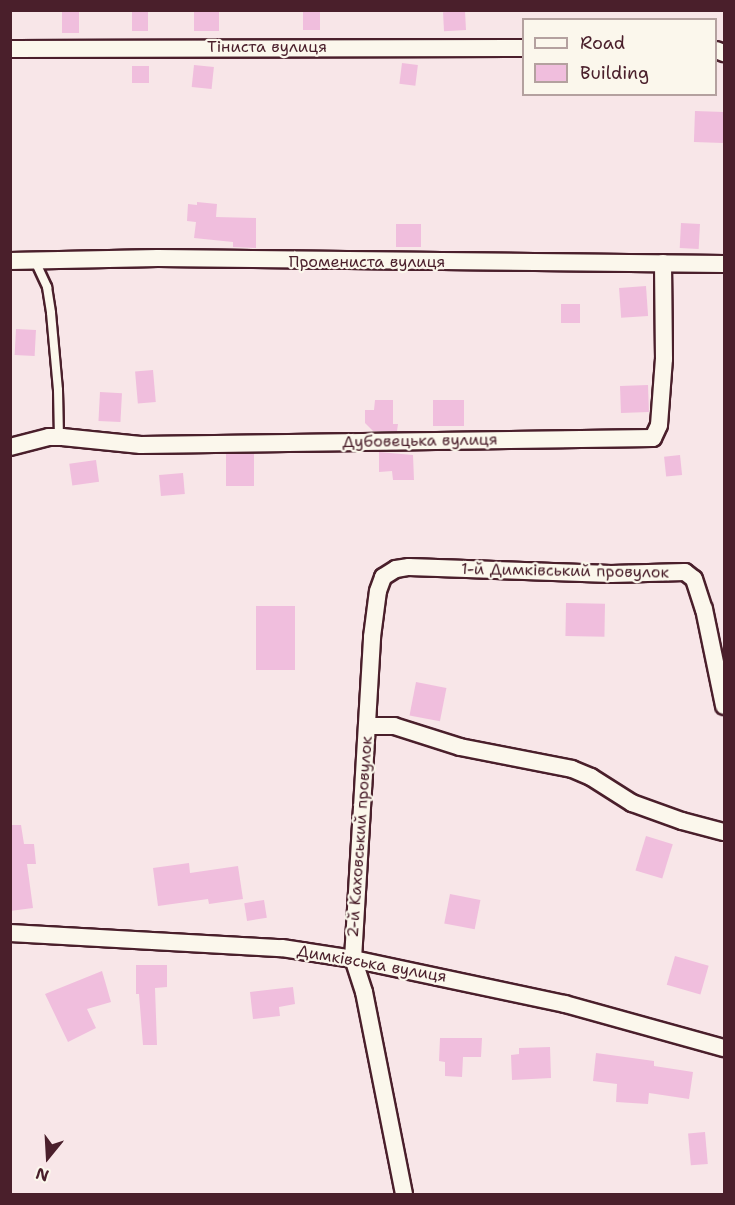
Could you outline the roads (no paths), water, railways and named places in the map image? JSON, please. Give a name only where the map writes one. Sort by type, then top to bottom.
[{"type":"street","name":"Тіниста вулиця","points":[[10,49],[522,48]]},
{"type":"street","name":"Промениста вулиця","points":[[10,261],[148,258],[724,264]]},
{"type":"street","name":"Дубовецька вулиця","points":[[10,447],[59,437],[141,445],[653,438],[659,425],[663,371],[663,263]]},
{"type":"street","name":"1-й Димківський провулок","points":[[380,582],[396,569],[409,567],[540,573],[685,572],[693,579],[704,609],[724,706]]},
{"type":"street","name":"2-й Каховський провулок","points":[[380,582],[372,638],[353,959],[364,992],[404,1194]]},
{"type":"street","points":[[368,726],[394,726],[460,747],[572,769],[591,777],[632,803],[682,821],[724,832]]},
{"type":"street","name":"Димківська вулиця","points":[[10,933],[282,948],[353,959],[445,976],[584,1008],[724,1048]]},
{"type":"lane","points":[[35,261],[47,287],[54,341],[59,437]]}]
